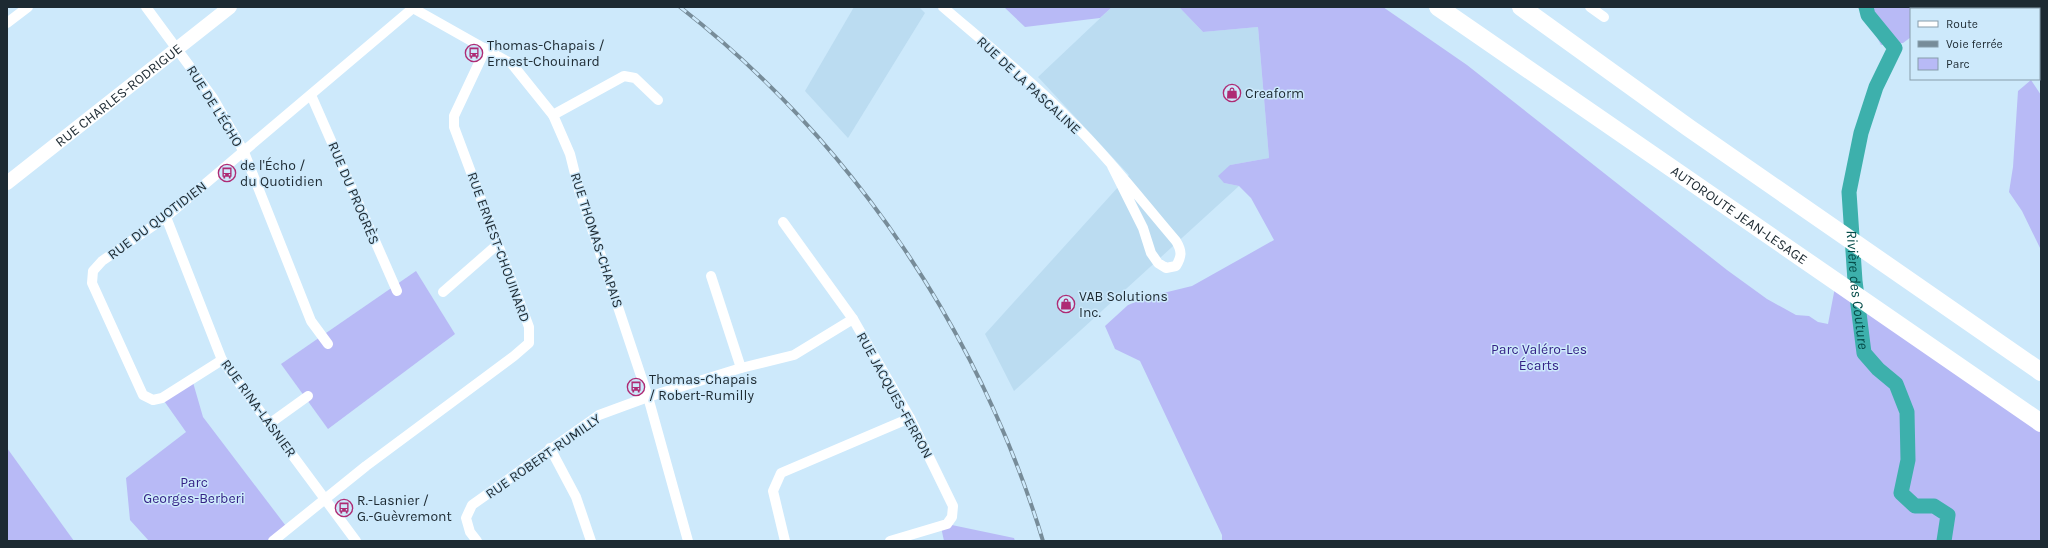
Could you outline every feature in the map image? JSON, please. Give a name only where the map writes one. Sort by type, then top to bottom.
[{"type":"highway","name":"AUTOROUTE JEAN-LESAGE","points":[[1438,7],[2041,423]]},
{"type":"highway","points":[[1521,7],[1774,187],[2041,372]]},
{"type":"street","points":[[7,23],[28,7]]},
{"type":"street","name":"RUE DE L'ÉCHO","points":[[146,7],[213,98],[244,152],[311,320],[328,344]]},
{"type":"street","name":"RUE CHARLES-RODRIGUE","points":[[7,184],[230,7]]},
{"type":"street","name":"RUE DE LA PASCALINE","points":[[943,7],[1028,79],[1069,119],[1112,166],[1176,241],[1180,249],[1181,257],[1176,266],[1166,268],[1158,263],[1151,253],[1143,228],[1112,166]]},
{"type":"street","points":[[1590,7],[1604,17]]},
{"type":"street","name":"RUE THOMAS-CHAPAIS","points":[[412,8],[486,48],[512,64],[553,115],[570,154],[579,190],[648,397],[688,541]]},
{"type":"street","name":"RUE DU QUOTIDIEN","points":[[222,360],[162,398],[153,400],[143,395],[92,283],[93,271],[102,261],[166,217],[412,8]]},
{"type":"street","name":"RUE ERNEST-CHOUINARD","points":[[326,500],[366,466],[514,356],[529,343],[529,327],[454,127],[454,116],[486,48]]},
{"type":"street","points":[[553,115],[624,76],[634,78],[658,100]]},
{"type":"street","name":"RUE DU PROGRÈS","points":[[311,95],[396,291]]},
{"type":"street","name":"RUE RINA-LASNIER","points":[[166,217],[222,360],[356,541]]},
{"type":"street","name":"RUE JACQUES-FERRON","points":[[783,222],[853,319],[910,418],[953,506],[952,517],[947,524],[890,541]]},
{"type":"street","points":[[443,292],[498,244]]},
{"type":"street","points":[[711,276],[741,368]]},
{"type":"street","name":"RUE ROBERT-RUMILLY","points":[[477,541],[470,532],[466,518],[472,505],[550,448],[599,415],[648,397],[741,368],[794,355],[853,319]]},
{"type":"street","points":[[269,424],[308,396]]},
{"type":"street","points":[[785,541],[773,491],[781,472],[910,418]]},
{"type":"street","points":[[550,448],[576,497],[591,541]]},
{"type":"street","points":[[273,541],[326,500]]},
{"type":"shaded area","points":[[854,7],[919,7],[925,13],[848,138],[805,91]]},
{"type":"shaded area","points":[[1112,7],[1179,7],[1203,32],[1258,27],[1269,158],[1230,165],[1224,183],[1239,186],[1014,391],[985,334],[1129,175],[1038,77]]},
{"type":"green space","points":[[1004,7],[1112,7],[1100,18],[1025,27]]},
{"type":"green space","name":"Parc Valéro-Les Écarts","points":[[1179,7],[1383,7],[1467,65],[1727,270],[1767,299],[1796,315],[1809,316],[1818,322],[1828,324],[1836,282],[2041,423],[2041,541],[1222,541],[1222,535],[1140,361],[1115,349],[1105,326],[1128,305],[1151,296],[1192,286],[1274,240],[1251,198],[1239,186],[1224,183],[1218,176],[1230,165],[1269,158],[1258,27],[1203,32]]},
{"type":"green space","points":[[1861,7],[1923,7],[1910,8],[1910,38],[1903,43],[1881,45]]},
{"type":"green space","points":[[2031,80],[2041,95],[2041,250],[2022,211],[2009,192],[2013,167],[2018,91]]},
{"type":"green space","points":[[416,271],[455,334],[328,429],[281,364]]},
{"type":"green space","name":"Parc Georges-Berberi","points":[[192,379],[203,417],[289,530],[273,541],[149,541],[130,520],[126,478],[186,432],[162,398]]},
{"type":"green space","points":[[7,448],[74,541],[7,541]]},
{"type":"green space","points":[[947,524],[1014,538],[1015,541],[944,541],[941,527]]},
{"type":"waterway","name":"Rivière des Couture","points":[[1866,7],[1868,15],[1895,48],[1876,87],[1861,133],[1849,192],[1855,281],[1864,353],[1878,369],[1896,384],[1907,412],[1908,460],[1901,493],[1915,506],[1934,506],[1948,515],[1944,541]]},
{"type":"railway","points":[[680,7],[742,60],[800,118],[854,180],[902,246],[946,316],[984,389],[1016,464],[1043,541]]},
{"type":"place","name":"Thomas-Chapais / Ernest-Chouinard","points":[[474,53]]},
{"type":"place","name":"Creaform","points":[[1232,93]]},
{"type":"place","name":"de l'Écho / du Quotidien","points":[[227,173]]},
{"type":"place","name":"VAB Solutions Inc.","points":[[1066,304]]},
{"type":"place","name":"Thomas-Chapais / Robert-Rumilly","points":[[636,387]]},
{"type":"place","name":"R.-Lasnier / G.-Guèvremont","points":[[344,508]]}]
